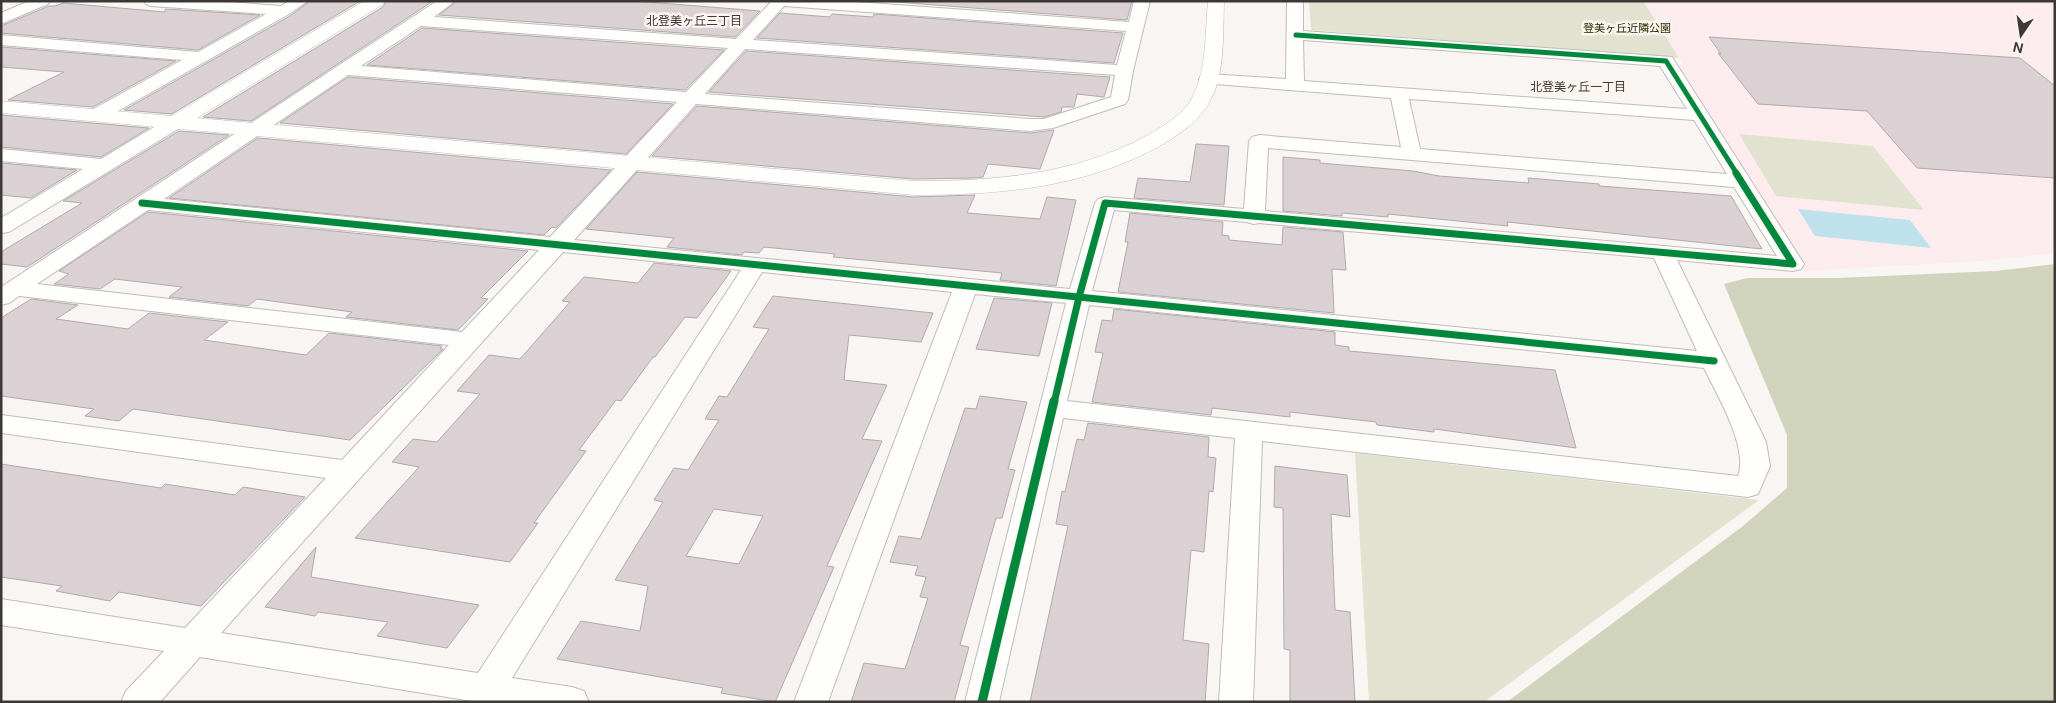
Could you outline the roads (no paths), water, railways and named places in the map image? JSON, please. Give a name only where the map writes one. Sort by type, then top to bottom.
[{"type":"street","points":[[1,20],[43,1]]},
{"type":"street","points":[[151,1],[284,11]]},
{"type":"street","points":[[97,115],[301,1]]},
{"type":"street","points":[[1,227],[376,1]]},
{"type":"street","points":[[9,294],[142,203],[448,1]]},
{"type":"street","points":[[776,1],[1136,27]]},
{"type":"street","points":[[138,702],[780,1]]},
{"type":"street","points":[[344,70],[1030,125],[1046,124],[1119,100],[1142,1]]},
{"type":"street","points":[[1,106],[914,188],[980,187],[1067,173],[1104,163],[1152,142],[1187,118],[1201,98],[1208,79],[1216,1]]},
{"type":"street","points":[[1295,1],[1295,86]]},
{"type":"street","points":[[418,21],[1124,72]]},
{"type":"street","points":[[982,702],[1079,297],[1105,203],[1254,218],[1793,264],[1666,61],[1296,35]]},
{"type":"street","points":[[1,40],[202,57]]},
{"type":"street","points":[[1208,79],[1699,116]]},
{"type":"street","points":[[1399,94],[1412,155]]},
{"type":"street","points":[[1254,218],[1259,141],[1741,181]]},
{"type":"street","points":[[1,155],[103,165]]},
{"type":"street","points":[[142,203],[1714,361]]},
{"type":"street","points":[[1053,408],[1748,487],[1756,466],[1752,442],[1662,252]]},
{"type":"street","points":[[487,688],[755,266]]},
{"type":"street","points":[[811,702],[966,286]]},
{"type":"street","points":[[9,294],[468,340]]},
{"type":"street","points":[[1,424],[348,471]]},
{"type":"street","points":[[1236,702],[1249,430]]},
{"type":"street","points":[[1,612],[572,702]]},
{"type":"water","points":[[1798,209],[1910,220],[1931,248],[1815,236]]},
{"type":"district","name":"北登美ヶ丘三丁目","points":[[694,21]]},
{"type":"district","name":"北登美ヶ丘一丁目","points":[[1578,87]]},
{"type":"park label","name":"登美ヶ丘近隣公園","points":[[1627,28]]}]
